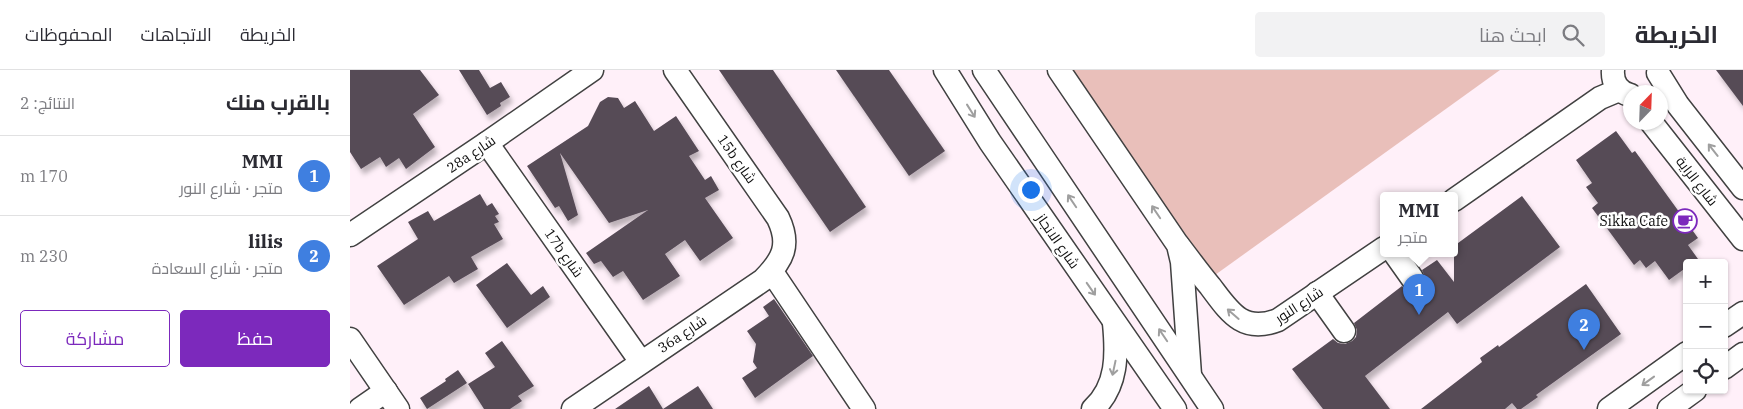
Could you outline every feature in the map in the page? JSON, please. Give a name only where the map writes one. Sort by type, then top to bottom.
[{"type":"street","name":"28a شارع","points":[[350,235],[487,144],[592,70]]},
{"type":"street","name":"15b شارع","points":[[675,70],[778,218],[783,228],[784,252]]},
{"type":"street","name":"شارع الانجاز","points":[[945,70],[990,142],[1175,409]]},
{"type":"street","points":[[984,70],[1212,409]]},
{"type":"street","name":"شارع النور","points":[[1059,70],[1178,245],[1232,314],[1238,319],[1263,325],[1278,320],[1380,251]]},
{"type":"street","points":[[1074,92],[1080,70]]},
{"type":"street","points":[[1458,197],[1623,91]]},
{"type":"street","points":[[1668,101],[1678,105],[1743,188]]},
{"type":"street","name":"شارع الراية","points":[[1657,130],[1743,239]]},
{"type":"street","name":"17b شارع","points":[[487,144],[641,362]]},
{"type":"street","points":[[1178,245],[1182,262],[1190,376]]},
{"type":"street","name":"36a شارع","points":[[573,409],[763,280],[779,263],[784,252]]},
{"type":"street","points":[[1397,257],[1412,278]]},
{"type":"street","points":[[772,272],[864,409]]},
{"type":"street","points":[[1317,293],[1344,331]]},
{"type":"street","points":[[1728,323],[1743,313]]},
{"type":"street","points":[[1093,409],[1105,394],[1114,371],[1117,348],[1114,322]]},
{"type":"street","points":[[350,339],[392,400],[360,409]]},
{"type":"street","points":[[1728,365],[1743,354]]},
{"type":"street","points":[[1609,409],[1683,356]]},
{"type":"street","points":[[1669,409],[1689,394]]},
{"type":"shaded area","points":[[1066,70],[1500,70],[1215,275]]},
{"type":"building","points":[[350,70],[420,70],[439,95],[413,114],[435,147],[406,169],[399,158],[386,167],[380,157],[361,169],[350,152]]},
{"type":"building","points":[[459,70],[479,70],[490,88],[501,82],[510,97],[500,103],[501,106],[487,115]]},
{"type":"building","points":[[719,70],[773,70],[866,207],[830,232]]},
{"type":"building","points":[[836,70],[889,70],[945,151],[909,176]]},
{"type":"building","points":[[1716,70],[1743,70],[1743,106]]},
{"type":"building","points":[[608,97],[618,98],[624,108],[635,101],[654,131],[676,116],[699,151],[689,156],[705,180],[711,176],[719,190],[705,198],[733,238],[700,261],[685,240],[665,254],[680,276],[643,300],[623,271],[613,277],[601,261],[594,264],[586,253],[648,210],[609,223],[560,153],[578,215],[568,221],[559,206],[555,208],[527,166],[588,126],[600,102]]},
{"type":"building","points":[[1616,131],[1632,153],[1635,151],[1698,238],[1688,245],[1698,259],[1683,259],[1683,270],[1669,280],[1655,261],[1646,268],[1640,260],[1634,265],[1592,208],[1598,203],[1586,187],[1592,183],[1576,160]]},
{"type":"building","points":[[480,194],[487,206],[492,203],[499,214],[495,216],[499,222],[494,224],[503,239],[471,257],[478,269],[454,283],[449,276],[404,305],[377,266],[418,239],[408,222],[428,211],[434,221]]},
{"type":"building","points":[[1522,196],[1560,247],[1457,324],[1448,312],[1365,376],[1390,409],[1323,409],[1292,369],[1333,339],[1338,343],[1345,344],[1352,341],[1356,337],[1357,330],[1354,323],[1402,286],[1406,290],[1413,291],[1420,288],[1424,283],[1425,277],[1422,270],[1437,260],[1454,282],[1454,257],[1458,257],[1458,243]]},
{"type":"building","points":[[507,263],[531,295],[543,286],[550,297],[507,328],[476,285]]},
{"type":"building","points":[[1586,284],[1621,334],[1536,395],[1538,397],[1521,409],[1517,409],[1512,403],[1505,409],[1421,409],[1482,362],[1480,358],[1498,345],[1499,347]]},
{"type":"building","points":[[774,299],[813,356],[755,398],[742,378],[757,368],[753,362],[756,344],[747,331],[769,316],[763,307]]},
{"type":"building","points":[[502,341],[534,386],[518,396],[522,401],[510,409],[484,409],[468,384],[495,367],[485,353]]},
{"type":"building","points":[[458,370],[467,383],[427,409],[420,398],[446,381],[445,379]]},
{"type":"building","points":[[649,386],[663,409],[615,409]]},
{"type":"building","points":[[698,386],[713,409],[663,409]]},
{"type":"place","name":"Sikka Cafe","points":[[1685,221]]},
{"type":"place","name":"MMI","points":[[1419,315]]},
{"type":"place","name":"lilis","points":[[1584,350]]}]
